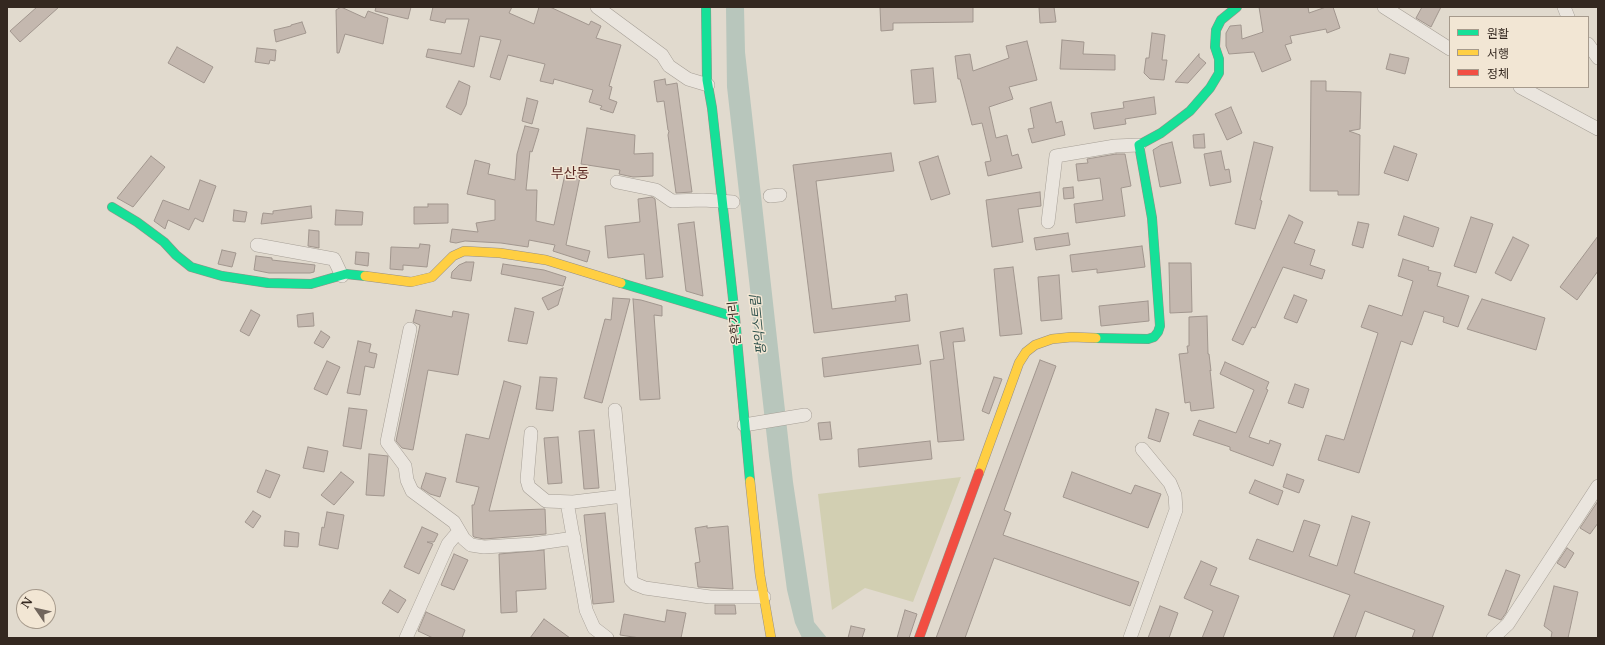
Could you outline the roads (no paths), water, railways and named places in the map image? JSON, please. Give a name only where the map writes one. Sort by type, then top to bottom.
[{"type":"street","points":[[597,7],[662,55],[670,66],[688,79],[708,85]]},
{"type":"street","name":"운학거리","points":[[706,7],[708,85],[727,202],[744,424],[764,596],[771,638]]},
{"type":"street","points":[[1048,222],[1056,156],[1115,146],[1139,145],[1161,133],[1190,111],[1210,88],[1219,73],[1219,59],[1215,47],[1216,30],[1221,20],[1237,7]]},
{"type":"street","points":[[1384,7],[1449,48]]},
{"type":"street","points":[[1589,45],[1598,58]]},
{"type":"street","points":[[1522,88],[1598,129]]},
{"type":"street","points":[[919,638],[1019,363],[1026,352],[1035,345],[1052,339],[1072,337],[1148,340],[1154,337],[1158,332],[1160,326],[1152,218],[1139,145]]},
{"type":"street","points":[[617,182],[656,190],[672,202],[727,202]]},
{"type":"street","points":[[112,207],[137,222],[164,242],[176,255],[191,267],[222,276],[268,283],[310,284],[346,274],[412,282],[432,277],[453,256],[464,251],[500,253],[546,260],[735,317]]},
{"type":"street","points":[[257,245],[334,259],[342,276]]},
{"type":"street","points":[[410,329],[387,442],[405,466],[407,480],[412,492],[454,522],[464,539],[472,545],[484,547],[533,544],[574,538]]},
{"type":"street","points":[[615,410],[632,580],[636,584],[645,588],[710,597],[764,596]]},
{"type":"street","points":[[744,424],[800,416]]},
{"type":"street","points":[[531,433],[527,480],[529,487],[546,501],[567,502],[623,496]]},
{"type":"street","points":[[1130,638],[1176,510],[1175,495],[1170,483],[1142,449]]},
{"type":"street","points":[[1498,637],[1598,486]]},
{"type":"street","points":[[567,502],[586,610],[594,628],[607,638]]},
{"type":"street","points":[[406,638],[448,544],[459,531]]},
{"type":"water","name":"팡익스트림","points":[[726,7],[744,7],[745,52],[793,482],[814,622],[827,638],[802,638],[795,623],[787,590],[769,456],[727,87]]},
{"type":"district","name":"부산동","points":[[570,174]]}]
